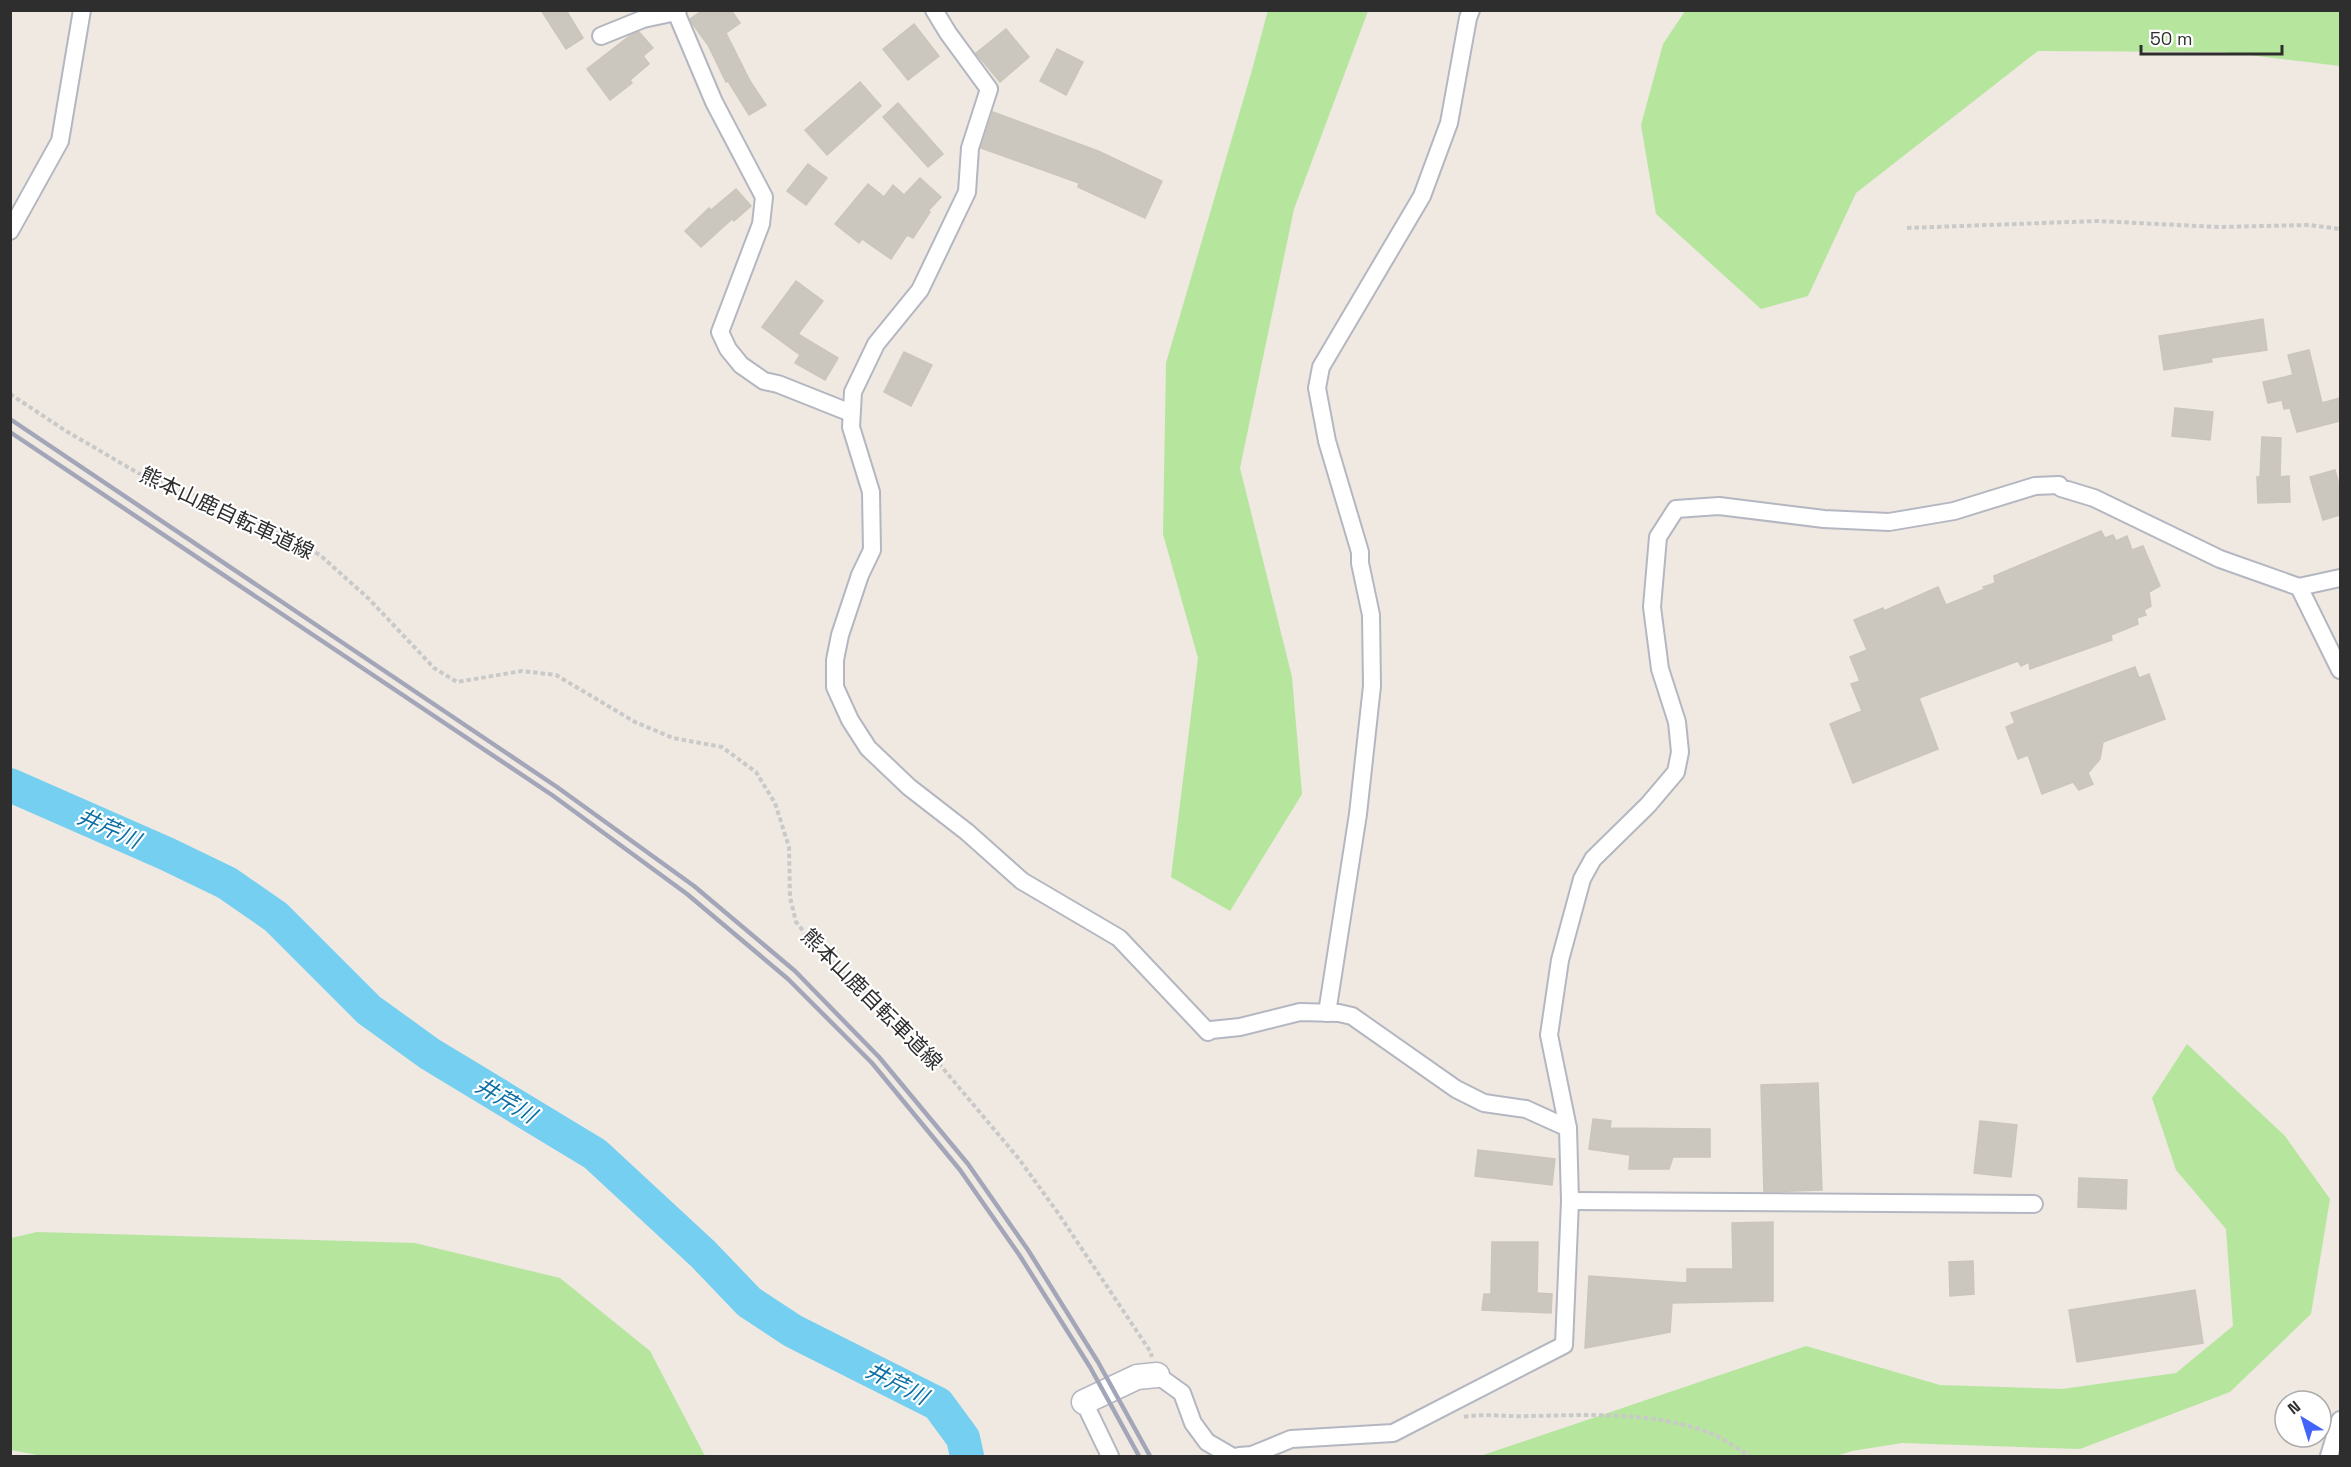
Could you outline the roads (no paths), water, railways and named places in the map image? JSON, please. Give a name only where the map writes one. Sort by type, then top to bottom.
[{"type":"main road","points":[[1084,1402],[1137,1377],[1157,1375]]},
{"type":"street","points":[[10,231],[60,141],[82,10]]},
{"type":"street","points":[[934,10],[989,89],[970,148],[967,192],[920,290],[876,344],[853,392],[850,412],[851,427],[871,492],[872,550],[860,575],[834,660],[835,687],[850,720],[868,748],[909,787],[967,832],[1023,881],[1119,938],[1208,1032],[1240,1027],[1300,1012],[1352,1016],[1456,1089],[1484,1103],[1526,1109],[1568,1128]]},
{"type":"street","points":[[1327,1013],[1358,814],[1372,686],[1371,615],[1360,563],[1360,552],[1327,441],[1317,388],[1321,367],[1422,196],[1449,123],[1467,18],[1471,10]]},
{"type":"street","points":[[601,36],[643,19],[677,11],[714,102],[764,197],[761,224],[720,332],[728,349],[741,365],[764,381],[778,384],[850,412]]},
{"type":"street","points":[[1239,1456],[1252,1455],[1291,1438],[1393,1434],[1564,1345],[1570,1201],[1568,1128],[1549,1035],[1560,960],[1582,879],[1593,859],[1648,805],[1676,772],[1680,752],[1677,722],[1660,669],[1652,607],[1658,537],[1676,509],[1719,506],[1824,519],[1889,522],[1954,512],[2035,486],[2059,486],[2094,498],[2220,559],[2299,587],[2340,578]]},
{"type":"street","points":[[2299,587],[2340,670]]},
{"type":"street","points":[[1570,1201],[2034,1204]]},
{"type":"street","points":[[1157,1375],[1182,1394],[1193,1423],[1207,1442],[1231,1456]]},
{"type":"street","points":[[1084,1402],[1110,1456]]},
{"type":"street","points":[[2329,1456],[2340,1420]]},
{"type":"waterway","name":"井芹川","points":[[10,785],[227,883],[276,917],[369,1010],[430,1054],[595,1154],[703,1254],[749,1302],[793,1331],[938,1404],[963,1438],[967,1456]]},
{"type":"railway","points":[[10,419],[557,787],[694,886],[795,971],[879,1057],[968,1164],[1028,1250],[1098,1362],[1150,1456]]},
{"type":"railway","points":[[10,432],[552,795],[687,894],[788,979],[872,1063],[960,1170],[1020,1256],[1090,1367],[1139,1456]]}]
